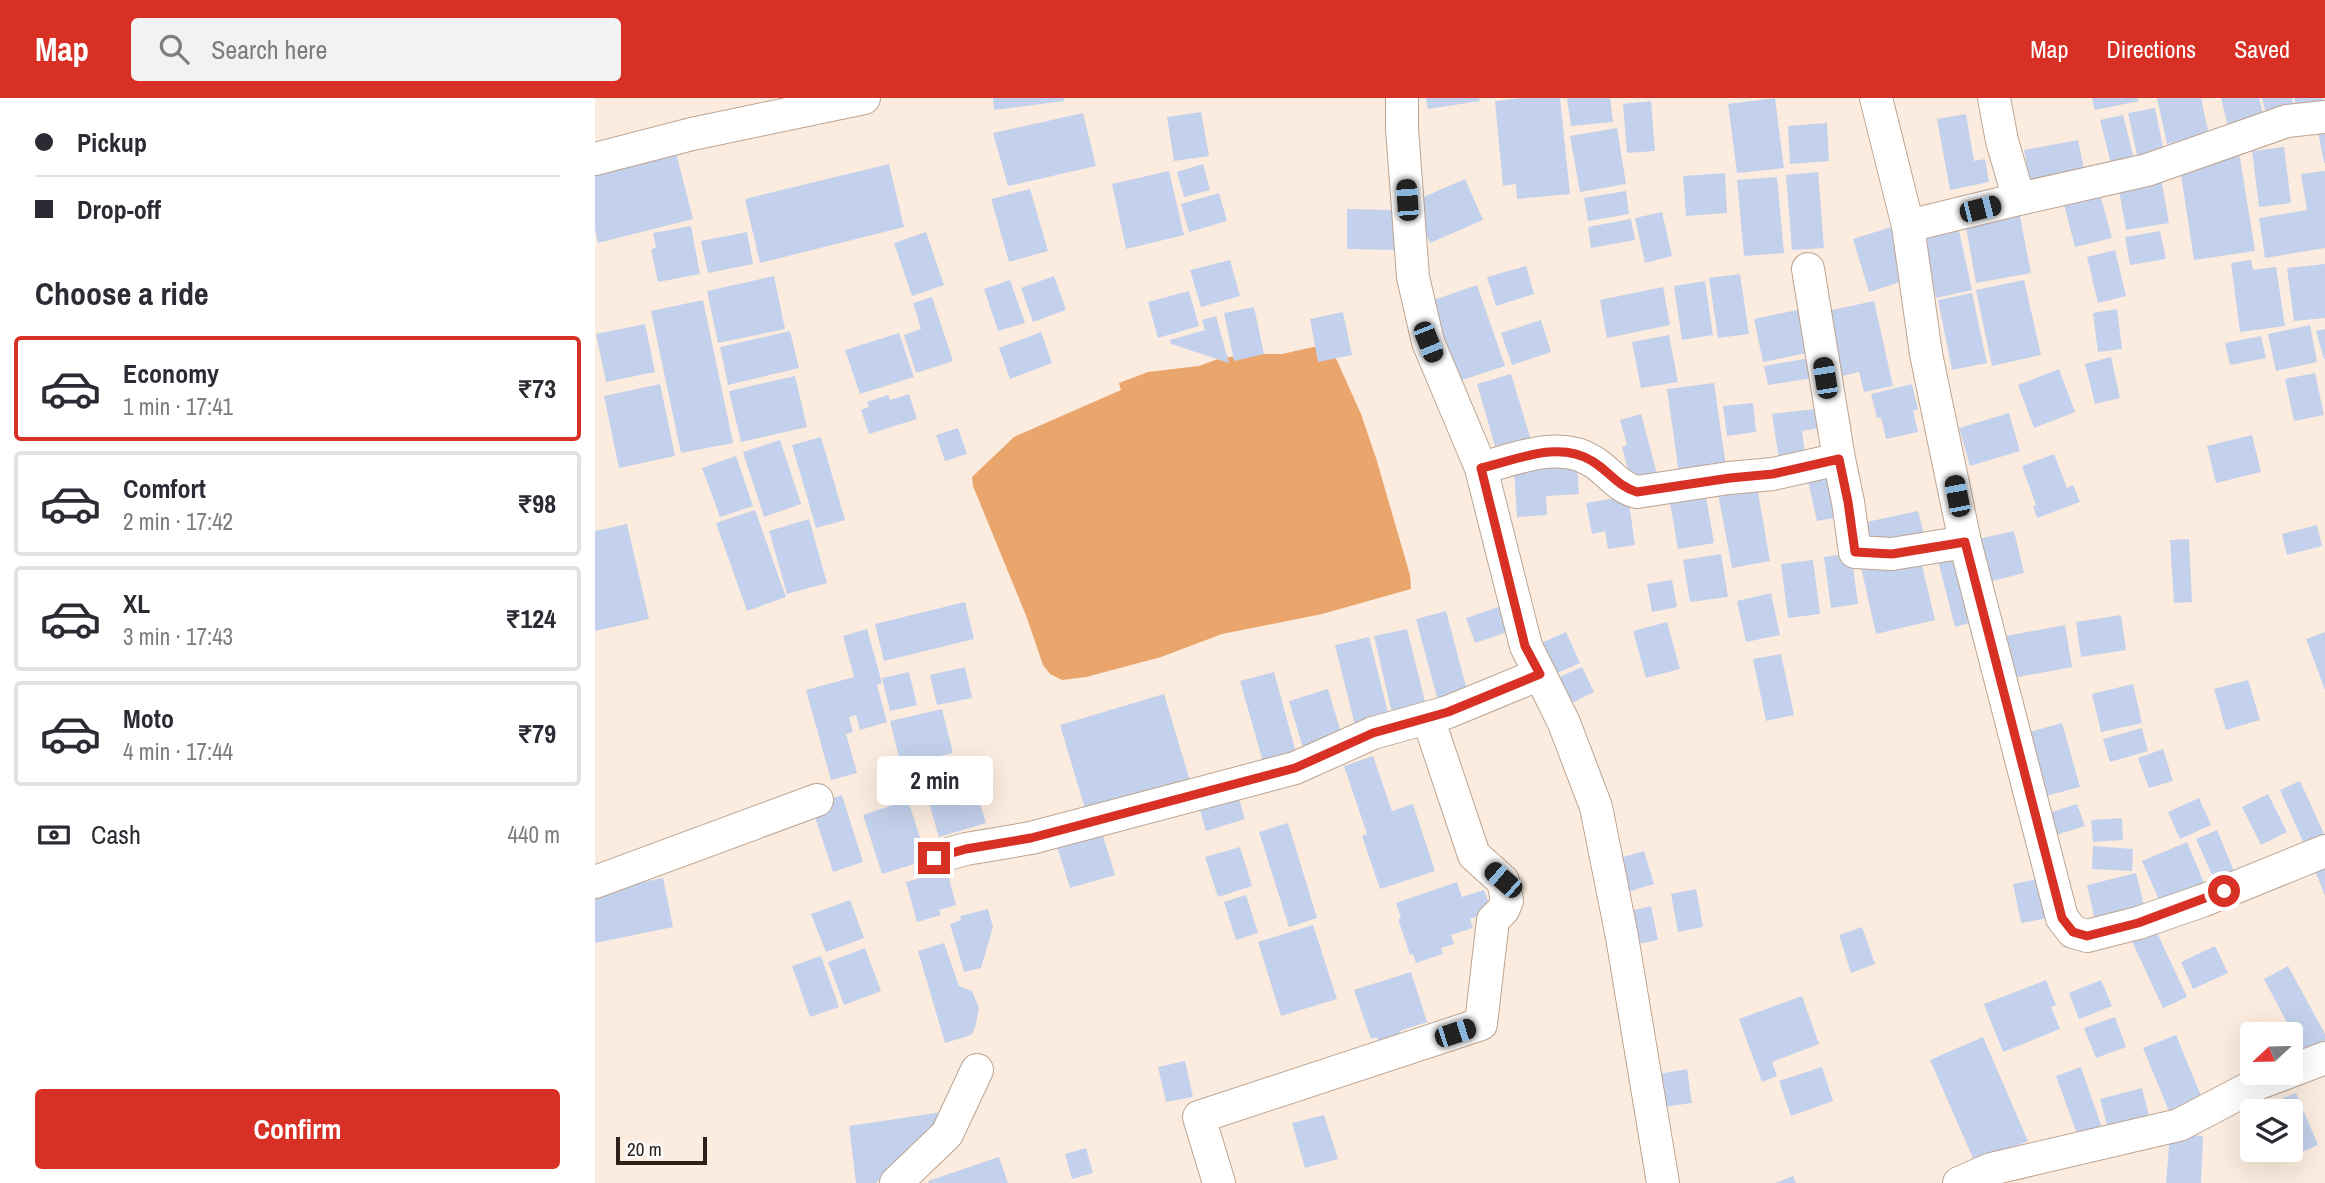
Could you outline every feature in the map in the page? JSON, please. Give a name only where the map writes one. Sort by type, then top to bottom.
[{"type":"street","points":[[595,159],[692,134],[864,98]]},
{"type":"street","points":[[1402,98],[1413,277],[1428,342],[1481,468],[1525,646],[1564,723],[1596,807],[1663,1183]]},
{"type":"street","points":[[1876,98],[1908,226],[1926,354],[1965,542],[2062,918],[2073,932],[2087,936],[2138,923],[2202,901],[2325,851]]},
{"type":"street","points":[[1994,98],[2002,141],[2019,199]]},
{"type":"street","points":[[1908,226],[2147,170],[2287,121],[2325,117]]},
{"type":"street","points":[[1808,269],[1855,552],[1892,554],[1965,542]]},
{"type":"street","points":[[1481,468],[1544,452],[1577,453],[1594,462],[1623,488],[1637,492],[1773,474],[1839,459]]},
{"type":"street","points":[[934,858],[966,849],[1031,838],[1295,768],[1373,733],[1448,712],[1540,674]]},
{"type":"street","points":[[1219,1183],[1199,1117],[1481,1024],[1493,920],[1503,910],[1507,901],[1503,880],[1474,855],[1428,718]]},
{"type":"street","points":[[595,882],[817,800]]},
{"type":"street","points":[[2303,1066],[2325,1058]]},
{"type":"street","points":[[896,1183],[947,1135],[977,1070]]},
{"type":"street","points":[[1959,1183],[1991,1169],[2179,1125],[2255,1085]]},
{"type":"shaded area","points":[[1318,346],[1334,354],[1361,414],[1410,575],[1411,589],[1322,614],[1222,634],[1161,657],[1086,677],[1062,680],[1050,674],[1043,665],[1027,618],[973,486],[972,477],[1014,437],[1121,390],[1119,383],[1148,372],[1199,366],[1218,359],[1249,354],[1282,354]]},
{"type":"building","points":[[993,98],[1064,98],[1064,101],[994,110]]},
{"type":"building","points":[[1426,98],[1479,98],[1480,101],[1428,109]]},
{"type":"building","points":[[1560,98],[1570,194],[1517,199],[1516,184],[1503,186],[1495,101]]},
{"type":"building","points":[[1567,98],[1610,98],[1613,122],[1571,126]]},
{"type":"building","points":[[1775,98],[1784,168],[1737,173],[1728,104]]},
{"type":"building","points":[[2092,98],[2138,98],[2139,101],[2095,110]]},
{"type":"building","points":[[2157,98],[2201,98],[2209,135],[2167,144]]},
{"type":"building","points":[[2221,98],[2259,98],[2266,126],[2230,135]]},
{"type":"building","points":[[2262,98],[2292,98],[2296,113],[2268,121]]},
{"type":"building","points":[[2294,98],[2323,98],[2324,103],[2297,109]]},
{"type":"building","points":[[1651,101],[1655,151],[1627,153],[1623,104]]},
{"type":"building","points":[[2155,108],[2165,157],[2139,164],[2128,113]]},
{"type":"building","points":[[1201,112],[1209,156],[1174,161],[1167,117]]},
{"type":"building","points":[[1083,113],[1096,166],[1008,186],[993,133]]},
{"type":"building","points":[[1966,114],[1974,161],[1985,159],[1989,182],[1950,190],[1937,119]]},
{"type":"building","points":[[2123,115],[2135,163],[2112,168],[2100,120]]},
{"type":"building","points":[[1827,123],[1829,161],[1790,164],[1788,126]]},
{"type":"building","points":[[1617,128],[1626,184],[1580,192],[1570,136]]},
{"type":"building","points":[[2325,131],[2325,163],[2324,163],[2318,132]]},
{"type":"building","points":[[2078,140],[2085,173],[2030,184],[2024,150]]},
{"type":"building","points":[[674,145],[693,219],[598,243],[595,229],[595,169]]},
{"type":"building","points":[[2284,147],[2291,203],[2259,207],[2252,151]]},
{"type":"building","points":[[2239,152],[2255,251],[2194,260],[2179,162]]},
{"type":"building","points":[[889,164],[904,227],[760,263],[745,199]]},
{"type":"building","points":[[1203,164],[1210,190],[1184,197],[1177,172]]},
{"type":"building","points":[[1169,171],[1184,235],[1126,249],[1112,184]]},
{"type":"building","points":[[2325,171],[2325,248],[2265,258],[2259,218],[2307,210],[2301,174]]},
{"type":"building","points":[[1818,172],[1824,248],[1792,250],[1786,175]]},
{"type":"building","points":[[2160,172],[2169,223],[2126,230],[2117,179]]},
{"type":"building","points":[[1725,173],[1727,213],[1686,216],[1683,176]]},
{"type":"building","points":[[1777,177],[1784,253],[1744,256],[1737,180]]},
{"type":"building","points":[[1465,179],[1483,220],[1430,243],[1412,202]]},
{"type":"building","points":[[2097,183],[2112,238],[2075,247],[2061,193]]},
{"type":"building","points":[[1030,189],[1048,251],[1009,262],[991,199]]},
{"type":"building","points":[[1626,191],[1629,214],[1588,221],[1584,198]]},
{"type":"building","points":[[1219,193],[1227,221],[1189,232],[1181,204]]},
{"type":"building","points":[[2018,206],[2031,273],[1976,283],[1964,216]]},
{"type":"building","points":[[1347,209],[1396,210],[1396,250],[1347,249]]},
{"type":"building","points":[[1662,212],[1672,256],[1645,263],[1635,218]]},
{"type":"building","points":[[1631,219],[1635,240],[1591,248],[1588,227]]},
{"type":"building","points":[[1957,222],[1972,290],[1936,298],[1922,229]]},
{"type":"building","points":[[691,226],[700,274],[658,282],[651,249],[656,248],[653,233]]},
{"type":"building","points":[[1891,227],[1907,280],[1869,292],[1853,239]]},
{"type":"building","points":[[2160,231],[2166,259],[2130,265],[2125,237]]},
{"type":"building","points":[[747,232],[753,264],[708,273],[701,241]]},
{"type":"building","points":[[926,232],[944,285],[912,296],[894,243]]},
{"type":"building","points":[[2115,250],[2126,296],[2098,303],[2087,257]]},
{"type":"building","points":[[1230,260],[1240,296],[1201,307],[1190,270]]},
{"type":"building","points":[[2251,260],[2253,270],[2276,267],[2285,326],[2240,332],[2231,263]]},
{"type":"building","points":[[2325,264],[2325,318],[2294,321],[2287,268]]},
{"type":"building","points":[[1526,266],[1534,294],[1496,306],[1487,277]]},
{"type":"building","points":[[1740,274],[1749,334],[1718,338],[1709,278]]},
{"type":"building","points":[[774,276],[785,329],[718,343],[707,291]]},
{"type":"building","points":[[1054,276],[1066,310],[1033,322],[1021,288]]},
{"type":"building","points":[[1010,280],[1025,323],[998,331],[984,289]]},
{"type":"building","points":[[2024,280],[2041,355],[1992,366],[1976,290]]},
{"type":"building","points":[[1705,281],[1713,335],[1682,340],[1674,286]]},
{"type":"building","points":[[1477,285],[1505,366],[1456,382],[1428,302]]},
{"type":"building","points":[[1663,287],[1670,325],[1607,338],[1600,300]]},
{"type":"building","points":[[1189,291],[1199,326],[1158,338],[1148,302]]},
{"type":"building","points":[[1972,293],[1987,363],[1952,370],[1938,300]]},
{"type":"building","points":[[932,297],[953,361],[916,373],[904,335],[921,329],[913,303]]},
{"type":"building","points":[[703,300],[733,443],[681,453],[651,311]]},
{"type":"building","points":[[1874,301],[1893,386],[1864,392],[1859,372],[1833,378],[1818,313]]},
{"type":"building","points":[[1254,307],[1264,354],[1234,361],[1224,313]]},
{"type":"building","points":[[1802,309],[1811,352],[1763,362],[1754,319]]},
{"type":"building","points":[[2117,309],[2122,349],[2098,352],[2093,313]]},
{"type":"building","points":[[1343,312],[1352,355],[1318,362],[1310,319]]},
{"type":"building","points":[[1216,316],[1229,363],[1171,344],[1170,340],[1205,330],[1202,320]]},
{"type":"building","points":[[1541,320],[1551,352],[1512,365],[1501,333]]},
{"type":"building","points":[[645,324],[655,372],[606,382],[596,334]]},
{"type":"building","points":[[2310,325],[2317,362],[2276,371],[2268,334]]},
{"type":"building","points":[[2325,329],[2325,359],[2324,359],[2316,331]]},
{"type":"building","points":[[790,331],[799,368],[728,385],[720,347]]},
{"type":"building","points":[[1041,332],[1052,363],[1010,379],[999,348]]},
{"type":"building","points":[[899,333],[914,377],[860,394],[845,350]]},
{"type":"building","points":[[1669,335],[1678,382],[1641,388],[1632,342]]},
{"type":"building","points":[[2261,336],[2266,358],[2230,365],[2225,343]]},
{"type":"building","points":[[1816,357],[1819,377],[1768,385],[1764,366]]},
{"type":"building","points":[[2111,357],[2120,398],[2095,404],[2085,364]]},
{"type":"building","points":[[2059,369],[2075,412],[2034,428],[2018,385]]},
{"type":"building","points":[[2315,373],[2324,415],[2294,421],[2285,379]]},
{"type":"building","points":[[1511,374],[1531,440],[1496,450],[1477,384]]},
{"type":"building","points":[[795,376],[807,427],[741,442],[729,391]]},
{"type":"building","points":[[1714,383],[1726,467],[1679,474],[1667,389]]},
{"type":"building","points":[[660,384],[675,456],[619,468],[604,396]]},
{"type":"building","points":[[1912,384],[1918,409],[1913,411],[1918,432],[1886,439],[1881,417],[1877,418],[1871,394]]},
{"type":"building","points":[[909,394],[917,419],[869,434],[861,410],[869,407],[867,402],[888,395],[890,400]]},
{"type":"building","points":[[1753,403],[1756,432],[1727,436],[1723,406]]},
{"type":"building","points":[[1823,408],[1825,427],[1802,431],[1806,463],[1780,467],[1772,414]]},
{"type":"building","points":[[2009,413],[2020,451],[1970,466],[1959,428]]},
{"type":"building","points":[[1641,414],[1659,481],[1633,488],[1622,447],[1627,445],[1620,420]]},
{"type":"building","points":[[958,428],[967,454],[945,461],[936,435]]},
{"type":"building","points":[[2252,435],[2261,472],[2216,483],[2207,446]]},
{"type":"building","points":[[821,437],[845,520],[816,528],[792,445]]},
{"type":"building","points":[[780,440],[801,504],[764,517],[743,452]]},
{"type":"building","points":[[2054,454],[2067,488],[2073,485],[2080,502],[2037,518],[2033,506],[2036,505],[2022,466]]},
{"type":"building","points":[[736,456],[753,506],[720,517],[702,468]]},
{"type":"building","points":[[1577,465],[1579,494],[1546,496],[1547,515],[1517,517],[1514,470]]},
{"type":"building","points":[[1836,466],[1846,516],[1817,521],[1806,472]]},
{"type":"building","points":[[1756,481],[1770,561],[1732,568],[1717,488]]},
{"type":"building","points":[[1705,491],[1714,543],[1678,549],[1669,497]]},
{"type":"building","points":[[1628,496],[1635,545],[1608,549],[1605,531],[1592,534],[1586,503]]},
{"type":"building","points":[[755,510],[786,597],[747,611],[716,523]]},
{"type":"building","points":[[1918,511],[1925,538],[1868,551],[1862,523]]},
{"type":"building","points":[[809,519],[827,583],[787,594],[769,531]]},
{"type":"building","points":[[627,524],[649,619],[595,631],[595,531]]},
{"type":"building","points":[[2317,525],[2322,546],[2287,555],[2282,534]]},
{"type":"building","points":[[2014,531],[2024,573],[1980,584],[1969,541]]},
{"type":"building","points":[[2189,539],[2192,602],[2174,603],[2170,540]]},
{"type":"building","points":[[1851,553],[1858,604],[1831,608],[1824,557]]},
{"type":"building","points":[[1919,553],[1935,620],[1876,634],[1861,567]]},
{"type":"building","points":[[1721,554],[1728,597],[1690,602],[1683,560]]},
{"type":"building","points":[[1966,554],[1983,619],[1955,627],[1938,561]]},
{"type":"building","points":[[1813,560],[1820,614],[1788,618],[1781,564]]},
{"type":"building","points":[[1672,580],[1677,607],[1652,612],[1647,584]]},
{"type":"building","points":[[1771,593],[1780,635],[1746,642],[1737,601]]},
{"type":"building","points":[[965,602],[974,639],[884,661],[875,624]]},
{"type":"building","points":[[1507,604],[1516,629],[1475,643],[1466,618]]},
{"type":"building","points":[[1446,611],[1469,698],[1439,705],[1416,619]]},
{"type":"building","points":[[2121,615],[2126,650],[2081,657],[2076,622]]},
{"type":"building","points":[[1667,622],[1680,669],[1646,678],[1633,631]]},
{"type":"building","points":[[2065,625],[2072,667],[2013,678],[2006,636]]},
{"type":"building","points":[[867,629],[882,683],[877,685],[887,722],[860,730],[856,715],[849,717],[853,732],[846,734],[857,773],[831,780],[806,690],[854,677],[843,636]]},
{"type":"building","points":[[1407,629],[1428,714],[1394,722],[1374,636]]},
{"type":"building","points":[[1566,632],[1580,663],[1553,675],[1539,644]]},
{"type":"building","points":[[2325,632],[2325,690],[2306,639]]},
{"type":"building","points":[[1369,637],[1391,724],[1357,733],[1335,645]]},
{"type":"building","points":[[1781,654],[1794,715],[1766,721],[1753,659]]},
{"type":"building","points":[[965,667],[972,698],[937,705],[930,675]]},
{"type":"building","points":[[1582,667],[1594,692],[1570,704],[1557,678]]},
{"type":"building","points":[[909,672],[917,705],[890,711],[882,678]]},
{"type":"building","points":[[1274,672],[1298,760],[1265,769],[1240,681]]},
{"type":"building","points":[[2248,680],[2260,720],[2226,730],[2214,689]]},
{"type":"building","points":[[2133,684],[2142,723],[2101,732],[2092,694]]},
{"type":"building","points":[[1328,689],[1342,736],[1303,748],[1289,701]]},
{"type":"building","points":[[1164,694],[1190,781],[1086,812],[1060,725]]},
{"type":"building","points":[[942,709],[953,753],[901,765],[890,721]]},
{"type":"building","points":[[2062,723],[2080,787],[2046,796],[2029,732]]},
{"type":"building","points":[[2142,728],[2148,751],[2110,762],[2103,739]]},
{"type":"building","points":[[2163,749],[2173,781],[2149,788],[2138,758]]},
{"type":"building","points":[[966,756],[986,823],[939,837],[919,770]]},
{"type":"building","points":[[1373,756],[1392,811],[1413,804],[1435,871],[1380,889],[1362,836],[1367,834],[1344,766]]},
{"type":"building","points":[[2300,781],[2325,836],[2305,846],[2280,790]]},
{"type":"building","points":[[2268,794],[2287,832],[2261,845],[2242,807]]},
{"type":"building","points":[[842,795],[863,862],[833,872],[811,805]]},
{"type":"building","points":[[1238,795],[1245,819],[1206,831],[1199,807]]},
{"type":"building","points":[[2199,798],[2211,825],[2180,839],[2168,812]]},
{"type":"building","points":[[908,800],[927,860],[882,874],[863,815]]},
{"type":"building","points":[[2077,804],[2085,826],[2053,836],[2045,814]]},
{"type":"building","points":[[2122,818],[2123,840],[2093,842],[2091,820]]},
{"type":"building","points":[[1288,823],[1317,918],[1289,927],[1259,832]]},
{"type":"building","points":[[1100,826],[1115,875],[1070,888],[1055,840]]},
{"type":"building","points":[[2217,830],[2236,876],[2216,884],[2196,839]]},
{"type":"building","points":[[2187,842],[2207,890],[2163,909],[2142,861]]},
{"type":"building","points":[[2093,846],[2133,849],[2132,871],[2092,869]]},
{"type":"building","points":[[1240,847],[1252,886],[1218,897],[1205,857]]},
{"type":"building","points":[[1644,851],[1654,884],[1624,893],[1613,860]]},
{"type":"building","points":[[2325,859],[2325,896],[2312,863]]},
{"type":"building","points":[[947,871],[956,905],[939,910],[941,915],[917,922],[906,882]]},
{"type":"building","points":[[2136,873],[2145,909],[2095,920],[2087,885]]},
{"type":"building","points":[[2047,877],[2055,917],[2021,923],[2013,884]]},
{"type":"building","points":[[663,878],[673,927],[595,943],[595,892]]},
{"type":"building","points":[[1457,882],[1462,897],[1484,890],[1492,911],[1470,919],[1473,928],[1451,935],[1454,944],[1441,948],[1443,954],[1416,963],[1413,954],[1410,955],[1398,919],[1401,918],[1396,903]]},
{"type":"building","points":[[1696,889],[1703,927],[1678,932],[1671,894]]},
{"type":"building","points":[[1246,895],[1258,933],[1236,940],[1224,902]]},
{"type":"building","points":[[850,900],[864,938],[826,952],[811,914]]},
{"type":"building","points":[[1651,906],[1658,940],[1632,945],[1625,912]]},
{"type":"building","points":[[988,909],[993,927],[981,968],[964,972],[950,924],[961,920],[960,916]]},
{"type":"building","points":[[2153,924],[2187,997],[2163,1008],[2129,935]]},
{"type":"building","points":[[1313,925],[1337,999],[1281,1016],[1258,942]]},
{"type":"building","points":[[1862,927],[1875,964],[1851,973],[1839,935]]},
{"type":"building","points":[[944,943],[959,986],[972,991],[979,1008],[971,1035],[945,1043],[918,951]]},
{"type":"building","points":[[2215,946],[2228,973],[2193,989],[2181,962]]},
{"type":"building","points":[[865,948],[881,991],[844,1005],[828,962]]},
{"type":"building","points":[[821,956],[839,1007],[810,1017],[792,966]]},
{"type":"building","points":[[2288,966],[2325,1034],[2325,1043],[2304,1055],[2303,1022],[2287,1022],[2264,979]]},
{"type":"building","points":[[1411,972],[1427,1022],[1399,1031],[1402,1039],[1380,1046],[1377,1037],[1371,1039],[1354,990]]},
{"type":"building","points":[[2046,980],[2056,1005],[2051,1007],[2060,1029],[2003,1052],[1984,1004]]},
{"type":"building","points":[[2101,980],[2112,1006],[2079,1019],[2069,993]]},
{"type":"building","points":[[1802,996],[1819,1044],[1772,1062],[1777,1076],[1762,1082],[1739,1019]]},
{"type":"building","points":[[2115,1017],[2126,1047],[2096,1058],[2084,1028]]},
{"type":"building","points":[[2176,1035],[2204,1103],[2171,1116],[2143,1048]]},
{"type":"building","points":[[1983,1037],[2028,1141],[1975,1163],[1930,1060]]},
{"type":"building","points":[[1185,1061],[1193,1097],[1166,1102],[1158,1067]]},
{"type":"building","points":[[1822,1067],[1833,1101],[1791,1116],[1779,1081]]},
{"type":"building","points":[[2081,1067],[2103,1131],[2079,1140],[2056,1076]]},
{"type":"building","points":[[1687,1069],[1692,1103],[1663,1107],[1658,1074]]},
{"type":"building","points":[[2142,1088],[2151,1123],[2109,1133],[2100,1099]]},
{"type":"building","points":[[2296,1093],[2299,1099],[2281,1099]]},
{"type":"building","points":[[2303,1110],[2318,1145],[2303,1151]]},
{"type":"building","points":[[949,1111],[876,1183],[856,1183],[849,1126]]},
{"type":"building","points":[[1324,1115],[1338,1159],[1305,1168],[1292,1123]]},
{"type":"building","points":[[2170,1134],[2203,1136],[2201,1183],[2166,1183]]},
{"type":"building","points":[[1086,1148],[1093,1173],[1072,1179],[1065,1154]]},
{"type":"building","points":[[999,1157],[1008,1183],[928,1181]]},
{"type":"building","points":[[1793,1176],[1796,1183],[1775,1183]]},
{"type":"route","points":[[934,858],[966,849],[1031,838],[1295,768],[1373,733],[1448,712],[1540,674],[1525,646],[1481,468],[1544,452],[1577,453],[1594,462],[1623,488],[1637,492],[1773,474],[1839,459],[1855,552],[1892,554],[1965,542],[2062,918],[2073,932],[2087,936],[2138,923],[2224,891]]}]
